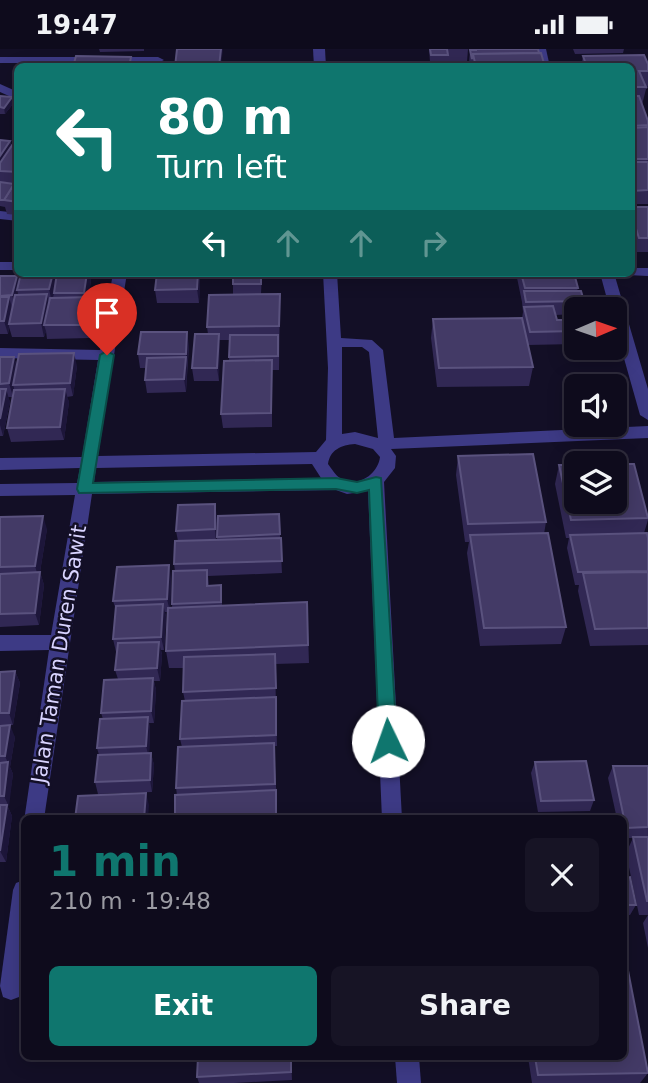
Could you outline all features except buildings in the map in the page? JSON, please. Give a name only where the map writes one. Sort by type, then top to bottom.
[{"type":"street","points":[[0,60],[38,55],[158,58]]},
{"type":"street","name":"Jalan Taman Duren Sawit","points":[[35,815],[59,642],[119,277]]},
{"type":"street","points":[[331,277],[334,442]]},
{"type":"street","points":[[608,277],[648,415]]},
{"type":"street","points":[[0,490],[336,484],[357,488],[376,482],[383,477],[388,463],[381,443],[376,350],[372,345],[363,342],[334,343]]},
{"type":"street","points":[[0,353],[107,355]]},
{"type":"street","points":[[0,464],[320,457],[334,442],[355,438],[381,443],[648,432]]},
{"type":"street","points":[[320,457],[323,472],[336,484]]},
{"type":"street","points":[[376,482],[392,815]]},
{"type":"street","points":[[0,643],[59,642]]},
{"type":"street","points":[[11,989],[21,913]]},
{"type":"street","points":[[407,1060],[409,1083]]},
{"type":"route","points":[[107,355],[85,489],[336,484],[357,488],[376,482],[388,741]]}]
